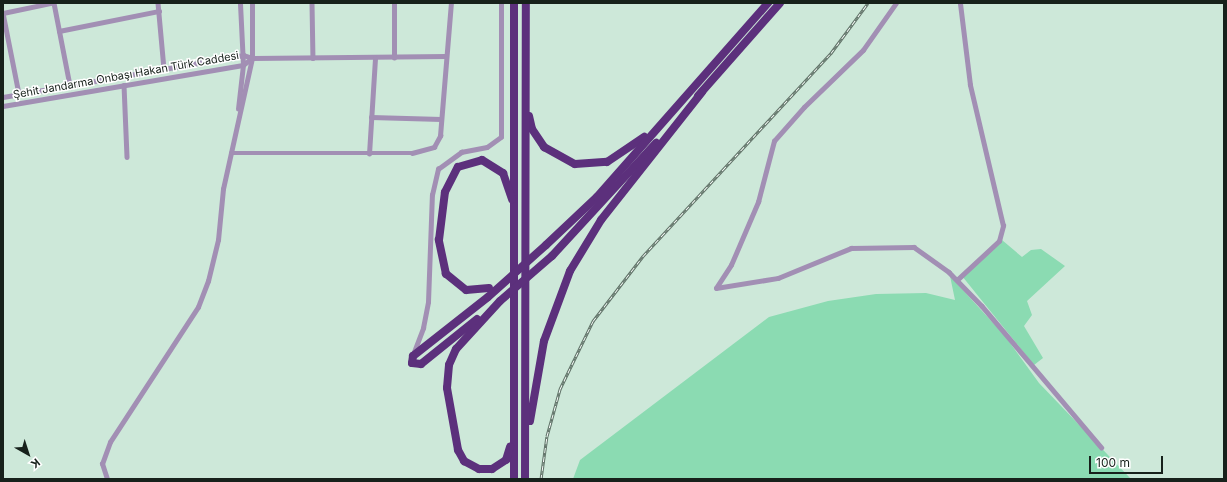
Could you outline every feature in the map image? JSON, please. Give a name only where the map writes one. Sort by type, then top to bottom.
[{"type":"highway","points":[[514,3],[514,479]]},
{"type":"highway","points":[[525,479],[526,3]]},
{"type":"highway","points":[[525,460],[540,356],[570,271],[601,220],[698,90],[768,3]]},
{"type":"highway","points":[[698,90],[552,256],[500,301],[420,364],[414,365],[412,358],[488,292],[546,245],[597,197],[780,3]]},
{"type":"highway","points":[[525,102],[532,129],[547,150],[567,162],[594,165],[612,160],[634,147],[698,90]]},
{"type":"highway","points":[[488,292],[464,289],[452,282],[443,268],[439,224],[451,175],[472,160],[494,164],[507,180],[515,212]]},
{"type":"highway","points":[[500,301],[460,344],[448,371],[447,388],[463,460],[482,469],[502,463],[508,457],[514,417]]},
{"type":"street","points":[[19,94],[3,13],[51,3]]},
{"type":"street","points":[[54,3],[70,85]]},
{"type":"street","points":[[158,3],[164,69]]},
{"type":"street","points":[[235,136],[243,65],[240,3]]},
{"type":"street","points":[[107,479],[102,464],[110,442],[198,306],[208,281],[231,153],[252,58],[252,3]]},
{"type":"street","points":[[312,3],[313,58]]},
{"type":"street","points":[[394,3],[394,58]]},
{"type":"street","points":[[231,153],[412,153],[434,147],[440,136],[451,3]]},
{"type":"street","points":[[412,358],[423,328],[428,302],[432,195],[438,169],[460,152],[487,147],[501,137],[501,3]]},
{"type":"street","points":[[896,3],[863,50],[804,107],[774,141],[758,202],[731,265],[716,288],[778,278],[836,252],[865,246],[914,248],[957,280],[1101,447]]},
{"type":"street","points":[[957,280],[999,241],[1003,226],[970,85],[960,3]]},
{"type":"street","points":[[59,31],[159,12]]},
{"type":"street","name":"Şehit Jandarma Onbaşı Hakan Türk Caddesi","points":[[3,96],[243,55],[252,58],[394,58],[446,56]]},
{"type":"street","name":"Şehit Jandarma Onbaşı Hakan Türk Caddesi","points":[[3,106],[243,65],[252,58]]},
{"type":"street","points":[[369,154],[375,58]]},
{"type":"street","points":[[124,86],[127,157]]},
{"type":"street","points":[[371,117],[441,119]]},
{"type":"green space","points":[[1002,240],[1022,257],[1031,250],[1041,249],[1065,266],[1027,301],[1032,315],[1024,326],[1043,358],[1034,365],[962,276]]},
{"type":"green space","points":[[950,276],[1005,336],[1039,383],[1131,479],[573,479],[580,460],[769,317],[828,301],[876,294],[926,293],[955,300]]},
{"type":"railway","points":[[541,479],[547,436],[560,389],[593,321],[643,256],[831,53],[868,3]]}]
